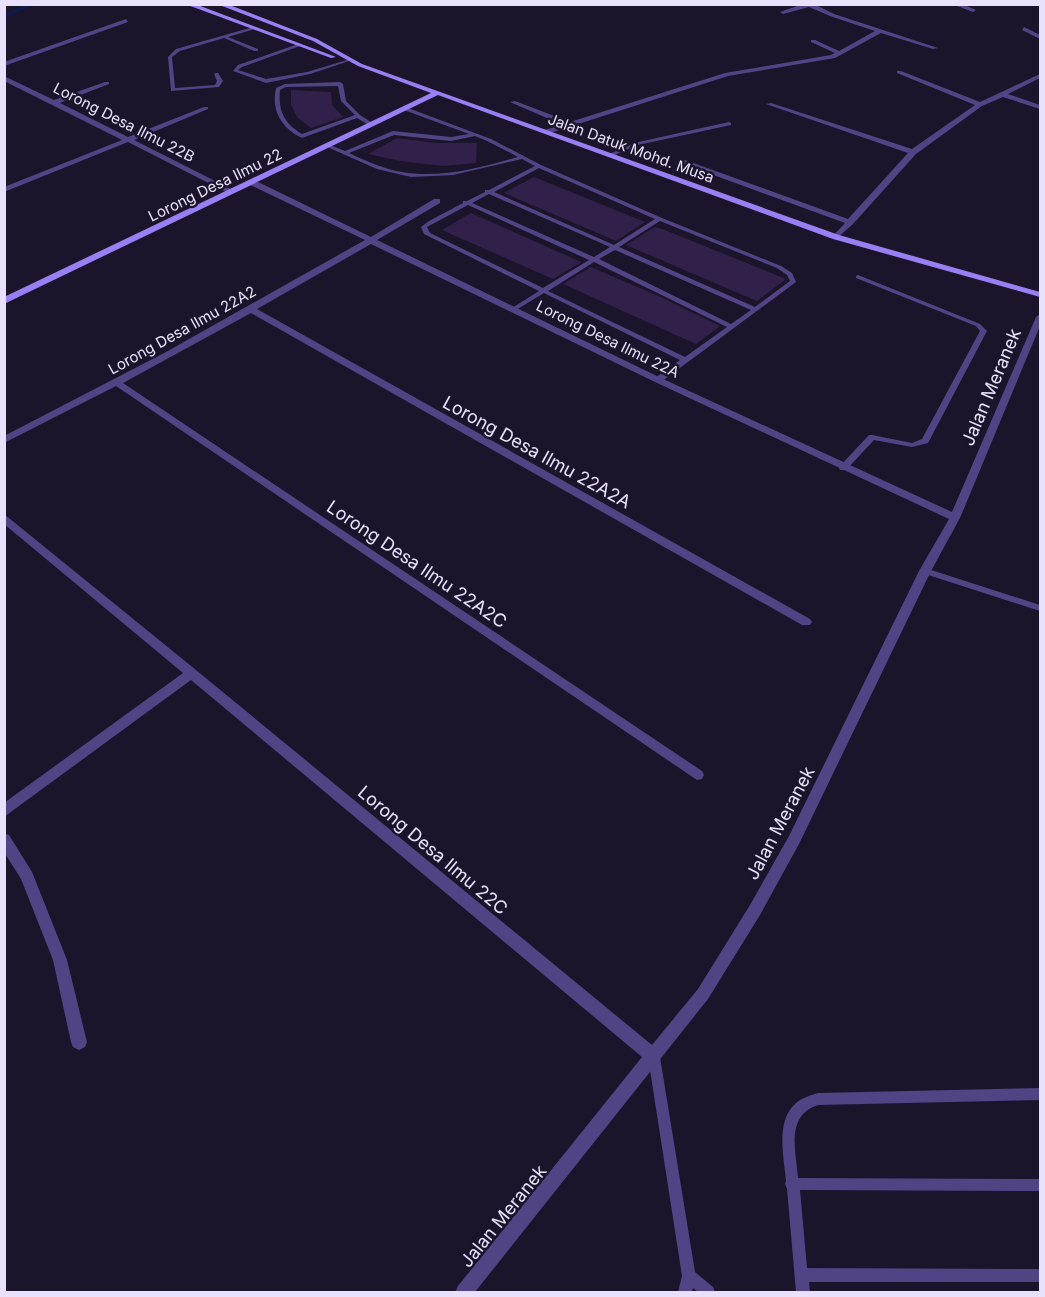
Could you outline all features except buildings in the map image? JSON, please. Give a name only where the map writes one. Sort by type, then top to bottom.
[{"type":"main road","points":[[188,4],[298,45],[360,65]]},
{"type":"main road","name":"Jalan Datuk Mohd. Musa","points":[[220,4],[315,40],[360,65],[836,237],[1041,295]]},
{"type":"main road","name":"Lorong Desa Ilmu 22","points":[[4,301],[437,93]]},
{"type":"street","points":[[955,4],[973,10]]},
{"type":"street","points":[[783,12],[811,5],[880,31],[935,48]]},
{"type":"street","points":[[4,64],[126,21]]},
{"type":"street","points":[[1024,29],[1041,37]]},
{"type":"street","points":[[547,132],[727,74],[828,58],[880,31]]},
{"type":"street","points":[[813,41],[839,53]]},
{"type":"street","points":[[899,72],[980,105]]},
{"type":"street","points":[[836,237],[913,152],[980,105],[1041,76]]},
{"type":"street","name":"Lorong Desa Ilmu 22B","points":[[4,78],[129,138],[231,191]]},
{"type":"street","points":[[56,102],[107,83]]},
{"type":"street","points":[[1002,94],[1041,107]]},
{"type":"street","points":[[513,102],[568,124]]},
{"type":"street","points":[[769,104],[913,152]]},
{"type":"street","points":[[5,189],[206,108]]},
{"type":"street","points":[[682,162],[850,222]]},
{"type":"street","name":"Lorong Desa Ilmu 22A","points":[[252,182],[658,380],[843,468],[955,518]]},
{"type":"street","name":"Lorong Desa Ilmu 22A2","points":[[4,440],[117,383],[252,310],[437,201]]},
{"type":"street","name":"Lorong Desa Ilmu 22A2A","points":[[252,310],[806,622]]},
{"type":"street","name":"Jalan Meranek","points":[[464,1293],[703,994],[794,840],[925,572],[955,518],[1041,317]]},
{"type":"street","name":"Lorong Desa Ilmu 22A2C","points":[[117,383],[697,774]]},
{"type":"street","name":"Lorong Desa Ilmu 22C","points":[[4,518],[654,1057]]},
{"type":"street","points":[[4,811],[192,673]]},
{"type":"street","points":[[4,839],[27,876],[60,960],[79,1042]]},
{"type":"lane","points":[[216,74],[220,81],[217,86],[173,90],[170,57],[178,50],[253,28]]},
{"type":"lane","points":[[225,37],[256,50]]},
{"type":"lane","points":[[298,45],[236,68],[235,71],[266,81],[308,74],[347,61]]},
{"type":"lane","points":[[358,116],[301,136],[284,122],[277,109],[278,89],[340,84],[344,101],[358,116],[372,125]]},
{"type":"lane","points":[[406,109],[474,135],[539,166],[660,219],[779,267],[790,274],[793,282],[658,380]]},
{"type":"lane","points":[[610,155],[636,144],[729,124]]},
{"type":"lane","points":[[345,153],[393,133],[451,139],[474,135]]},
{"type":"lane","points":[[328,146],[368,163],[411,175],[458,173],[521,158]]},
{"type":"lane","points":[[539,166],[488,190],[431,222],[424,227],[427,234],[546,290],[685,360]]},
{"type":"lane","points":[[488,190],[755,309]]},
{"type":"lane","points":[[465,202],[595,260],[730,326]]},
{"type":"lane","points":[[514,309],[660,219]]},
{"type":"lane","points":[[843,468],[872,437],[912,445],[925,441],[984,331],[978,325],[858,277]]},
{"type":"lane","points":[[925,572],[1041,608]]},
{"type":"lane","points":[[654,1057],[689,1276],[685,1293]]},
{"type":"lane","points":[[803,1293],[791,1185],[789,1129],[792,1119],[803,1103],[818,1099],[1041,1094]]},
{"type":"lane","points":[[791,1185],[1041,1185]]},
{"type":"lane","points":[[801,1275],[1041,1276]]},
{"type":"lane","points":[[689,1276],[708,1293]]},
{"type":"waterway","points":[[4,16],[32,4]]}]
